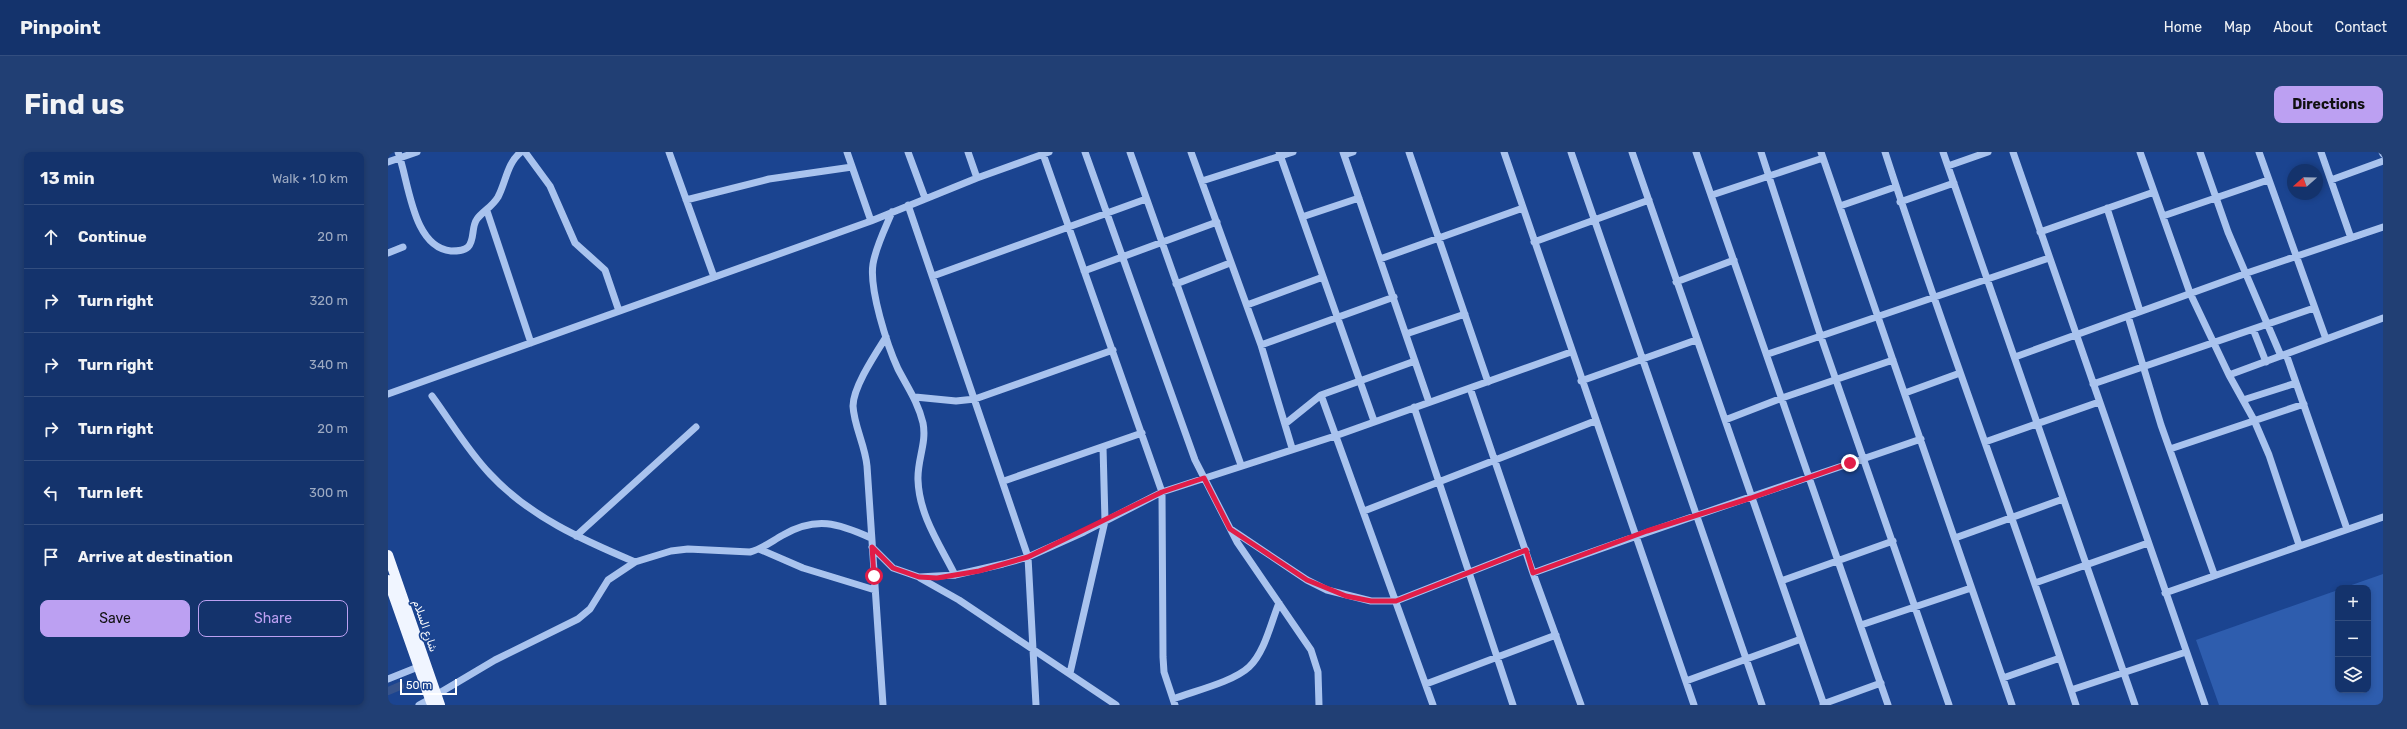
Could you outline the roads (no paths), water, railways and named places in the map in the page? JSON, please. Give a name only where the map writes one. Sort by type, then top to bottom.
[{"type":"main road","name":"شارع السلام","points":[[388,555],[433,700]]},
{"type":"main road","name":"شارع السلام","points":[[388,580],[418,667],[433,700],[440,705]]},
{"type":"street","points":[[388,162],[400,155],[417,152]]},
{"type":"street","points":[[400,155],[420,226],[433,244],[450,251],[464,250],[472,239],[475,222],[487,211],[497,198],[511,164],[522,152]]},
{"type":"street","points":[[525,152],[550,186],[575,243],[584,253],[600,263],[605,270],[619,311]]},
{"type":"street","points":[[669,152],[714,277]]},
{"type":"street","points":[[847,152],[871,221]]},
{"type":"street","points":[[908,152],[925,198]]},
{"type":"street","points":[[968,152],[977,178]]},
{"type":"street","points":[[1085,152],[1195,460],[1230,529],[1311,650],[1318,672],[1319,705]]},
{"type":"street","points":[[1130,152],[1241,465]]},
{"type":"street","points":[[1191,152],[1261,345],[1292,448]]},
{"type":"street","points":[[1202,181],[1280,154],[1293,152]]},
{"type":"street","points":[[1353,152],[1343,154],[1394,297],[1429,402]]},
{"type":"street","points":[[1409,152],[1440,238],[1488,382]]},
{"type":"street","points":[[1504,152],[1571,352],[1694,705]]},
{"type":"street","points":[[1571,152],[1762,705]]},
{"type":"street","points":[[1632,152],[1823,704],[1881,683]]},
{"type":"street","points":[[1696,152],[1768,354],[1808,477],[1888,705]]},
{"type":"street","points":[[1761,152],[1821,337],[1949,705]]},
{"type":"street","points":[[1885,152],[1895,187],[1932,297],[2035,583],[2076,705]]},
{"type":"street","points":[[1943,152],[2135,705]]},
{"type":"street","points":[[1948,166],[1988,152]]},
{"type":"street","points":[[2012,152],[2205,705]]},
{"type":"street","points":[[2140,152],[2190,293],[2229,376],[2254,420],[2270,455],[2299,545]]},
{"type":"street","points":[[2200,152],[2233,242],[2268,324],[2296,383],[2347,529]]},
{"type":"street","points":[[2259,152],[2326,339]]},
{"type":"street","points":[[2321,152],[2351,238]]},
{"type":"street","points":[[388,394],[871,221],[925,198],[1046,153],[1068,226],[1162,492],[1163,657],[1164,672],[1174,702],[1229,678],[1249,666],[1258,654],[1279,603]]},
{"type":"street","points":[[1280,154],[1374,421]]},
{"type":"street","points":[[1712,195],[1769,176],[1822,155],[2012,705]]},
{"type":"street","points":[[2331,180],[2383,161]]},
{"type":"street","points":[[686,200],[769,179],[852,167]]},
{"type":"street","points":[[2163,216],[2268,180]]},
{"type":"street","points":[[1900,202],[1954,183]]},
{"type":"street","points":[[1840,206],[1895,187]]},
{"type":"street","points":[[2040,232],[2154,192]]},
{"type":"street","points":[[1302,217],[1359,198]]},
{"type":"street","points":[[933,276],[1106,212],[1146,199]]},
{"type":"street","points":[[1534,242],[1648,200]]},
{"type":"street","points":[[908,205],[1004,481],[1028,557],[1036,705]]},
{"type":"street","points":[[1380,259],[1523,208]]},
{"type":"street","points":[[2106,208],[2140,311]]},
{"type":"street","points":[[487,211],[530,343]]},
{"type":"street","points":[[892,212],[875,254],[872,276],[886,337],[898,369],[915,397],[924,433],[918,468],[920,498],[929,524],[955,575]]},
{"type":"street","points":[[1084,271],[1217,222]]},
{"type":"street","points":[[2014,357],[2190,293],[2383,227]]},
{"type":"street","points":[[388,253],[403,247]]},
{"type":"street","points":[[1768,354],[2049,258]]},
{"type":"street","points":[[1676,282],[1734,260]]},
{"type":"street","points":[[1176,284],[1230,263]]},
{"type":"street","points":[[1247,305],[1323,277]]},
{"type":"street","points":[[1261,345],[1394,297]]},
{"type":"street","points":[[2093,384],[2314,308]]},
{"type":"street","points":[[1406,334],[1465,314]]},
{"type":"street","points":[[2128,316],[2170,449],[2214,574]]},
{"type":"street","points":[[2229,376],[2383,318]]},
{"type":"street","points":[[2253,329],[2266,362]]},
{"type":"street","points":[[883,705],[867,459],[855,415],[853,400],[856,391],[886,337]]},
{"type":"street","points":[[1581,381],[1696,340]]},
{"type":"street","points":[[915,397],[956,401],[975,399],[1113,350]]},
{"type":"street","points":[[919,577],[955,575],[1028,557],[1105,521],[1162,492],[1292,448],[1335,436],[1571,352]]},
{"type":"street","points":[[1725,420],[1782,398],[1893,360]]},
{"type":"street","points":[[1285,424],[1321,395],[1415,361]]},
{"type":"street","points":[[1905,393],[1960,373]]},
{"type":"street","points":[[2243,400],[2296,383]]},
{"type":"street","points":[[1470,388],[1533,573],[1582,705]]},
{"type":"street","points":[[1321,395],[1433,705]]},
{"type":"street","points":[[432,396],[466,444],[491,475],[533,510],[576,536],[635,562]]},
{"type":"street","points":[[1985,442],[2099,402]]},
{"type":"street","points":[[2170,449],[2304,404]]},
{"type":"street","points":[[1414,408],[1513,705]]},
{"type":"street","points":[[1364,511],[1596,421]]},
{"type":"street","points":[[576,536],[696,427]]},
{"type":"street","points":[[1004,481],[1142,433]]},
{"type":"street","points":[[1533,573],[1636,536],[1921,439]]},
{"type":"street","points":[[1070,673],[1105,521],[1103,447]]},
{"type":"street","points":[[1955,538],[2063,499]]},
{"type":"street","points":[[2165,593],[2214,574],[2383,517]]},
{"type":"street","points":[[419,705],[433,700],[495,660],[578,619],[590,609],[608,580],[635,562],[671,551],[688,549],[740,552],[759,549],[788,532],[816,522],[849,529],[871,538]]},
{"type":"street","points":[[1230,529],[1307,580],[1327,590],[1371,601],[1396,601],[1526,550]]},
{"type":"street","points":[[1781,581],[1838,559],[1893,541]]},
{"type":"street","points":[[2035,583],[2148,543]]},
{"type":"street","points":[[872,547],[893,568],[919,577],[959,600],[1116,705]]},
{"type":"street","points":[[759,549],[803,568],[875,590]]},
{"type":"street","points":[[1861,625],[1972,588]]},
{"type":"street","points":[[1426,684],[1556,635]]},
{"type":"street","points":[[1686,681],[1801,639]]},
{"type":"street","points":[[2071,690],[2186,652]]},
{"type":"street","points":[[2003,678],[2060,658]]},
{"type":"street","points":[[388,679],[418,667]]},
{"type":"waterway","points":[[388,691],[400,686]]}]
